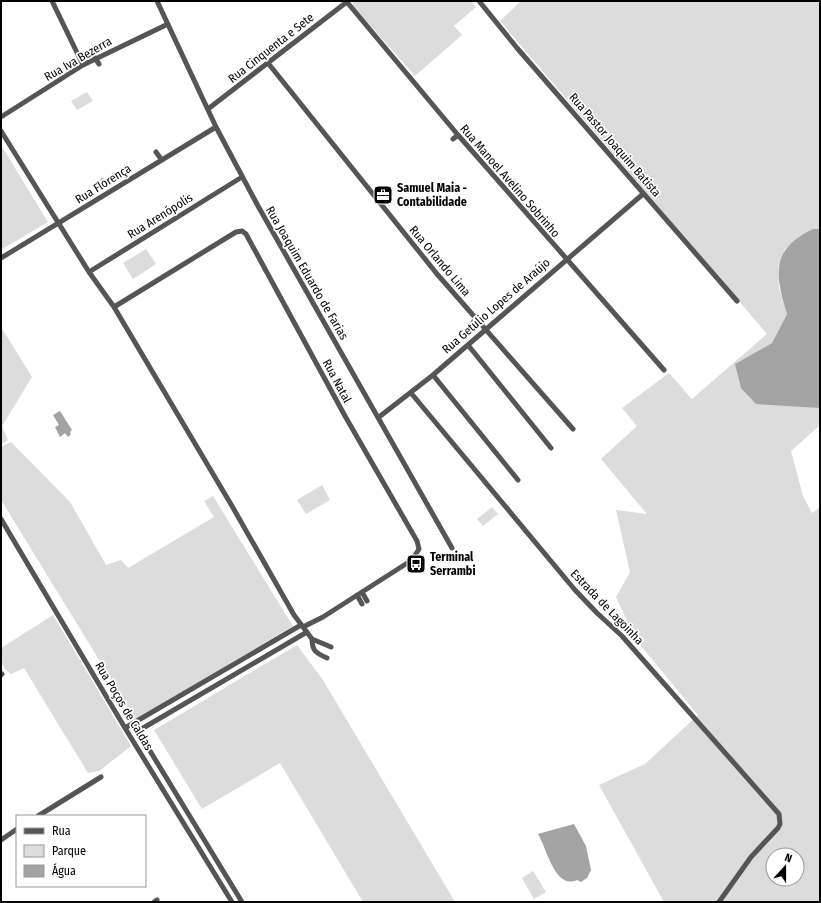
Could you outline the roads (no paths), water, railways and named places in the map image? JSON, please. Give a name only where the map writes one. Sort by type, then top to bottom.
[{"type":"street","points":[[52,1],[83,65]]},
{"type":"street","name":"Rua Joaquim Eduardo de Farias","points":[[156,1],[216,127],[242,177],[305,292],[379,417],[452,548]]},
{"type":"street","name":"Rua Cinquenta e Sete","points":[[208,109],[347,1]]},
{"type":"street","name":"Rua Manoel Avelino Sobrinho","points":[[347,1],[458,135],[565,259],[664,370]]},
{"type":"street","name":"Rua Pastor Joaquim Batista","points":[[479,1],[516,50],[737,301]]},
{"type":"street","name":"Rua Iva Bezerra","points":[[1,117],[95,58],[168,24]]},
{"type":"street","points":[[95,58],[99,64]]},
{"type":"street","name":"Rua Orlando Lima","points":[[268,63],[407,237],[573,429]]},
{"type":"street","name":"Rua Florença","points":[[1,258],[161,159],[216,127]]},
{"type":"street","points":[[1,131],[58,224],[114,307],[302,626],[312,639],[331,647]]},
{"type":"street","points":[[453,139],[458,135]]},
{"type":"street","points":[[156,152],[161,159]]},
{"type":"street","name":"Rua Arenópolis","points":[[89,272],[242,177]]},
{"type":"street","name":"Rua Getúlio Lopes de Araújo","points":[[379,417],[433,375],[565,259],[643,194]]},
{"type":"street","name":"Rua Natal","points":[[114,307],[240,231],[246,234],[345,416],[417,541],[419,549],[412,560],[359,594]]},
{"type":"street","points":[[468,345],[551,448]]},
{"type":"street","points":[[433,375],[518,480]]},
{"type":"street","name":"Estrada de Lagoinha","points":[[411,393],[575,590],[622,636],[778,811],[780,824],[773,834],[751,857],[719,902]]},
{"type":"street","name":"Rua Poços de Caldas","points":[[1,519],[125,728],[232,902]]},
{"type":"street","points":[[125,728],[359,594],[365,603]]},
{"type":"street","points":[[138,731],[307,632]]},
{"type":"street","points":[[312,639],[314,651],[327,658]]},
{"type":"street","name":"Rua Poços de Caldas","points":[[133,723],[242,902]]},
{"type":"street","points":[[40,815],[100,778]]},
{"type":"street","points":[[1,840],[16,831]]},
{"type":"water","points":[[117,175],[118,178],[100,189],[98,188],[101,178],[106,179]]},
{"type":"water","points":[[813,229],[820,229],[820,408],[756,404],[741,388],[735,364],[772,343],[787,314],[780,287],[779,264],[789,246],[799,237]]},
{"type":"water","points":[[60,411],[72,430],[68,437],[65,433],[60,437],[55,427],[59,425],[53,415]]},
{"type":"water","points":[[574,824],[586,846],[591,870],[587,878],[581,882],[577,880],[569,882],[557,874],[548,858],[538,834]]},
{"type":"place","name":"Samuel Maia - Contabilidade","points":[[383,195]]},
{"type":"place","name":"Terminal Serrambi","points":[[416,564]]}]
